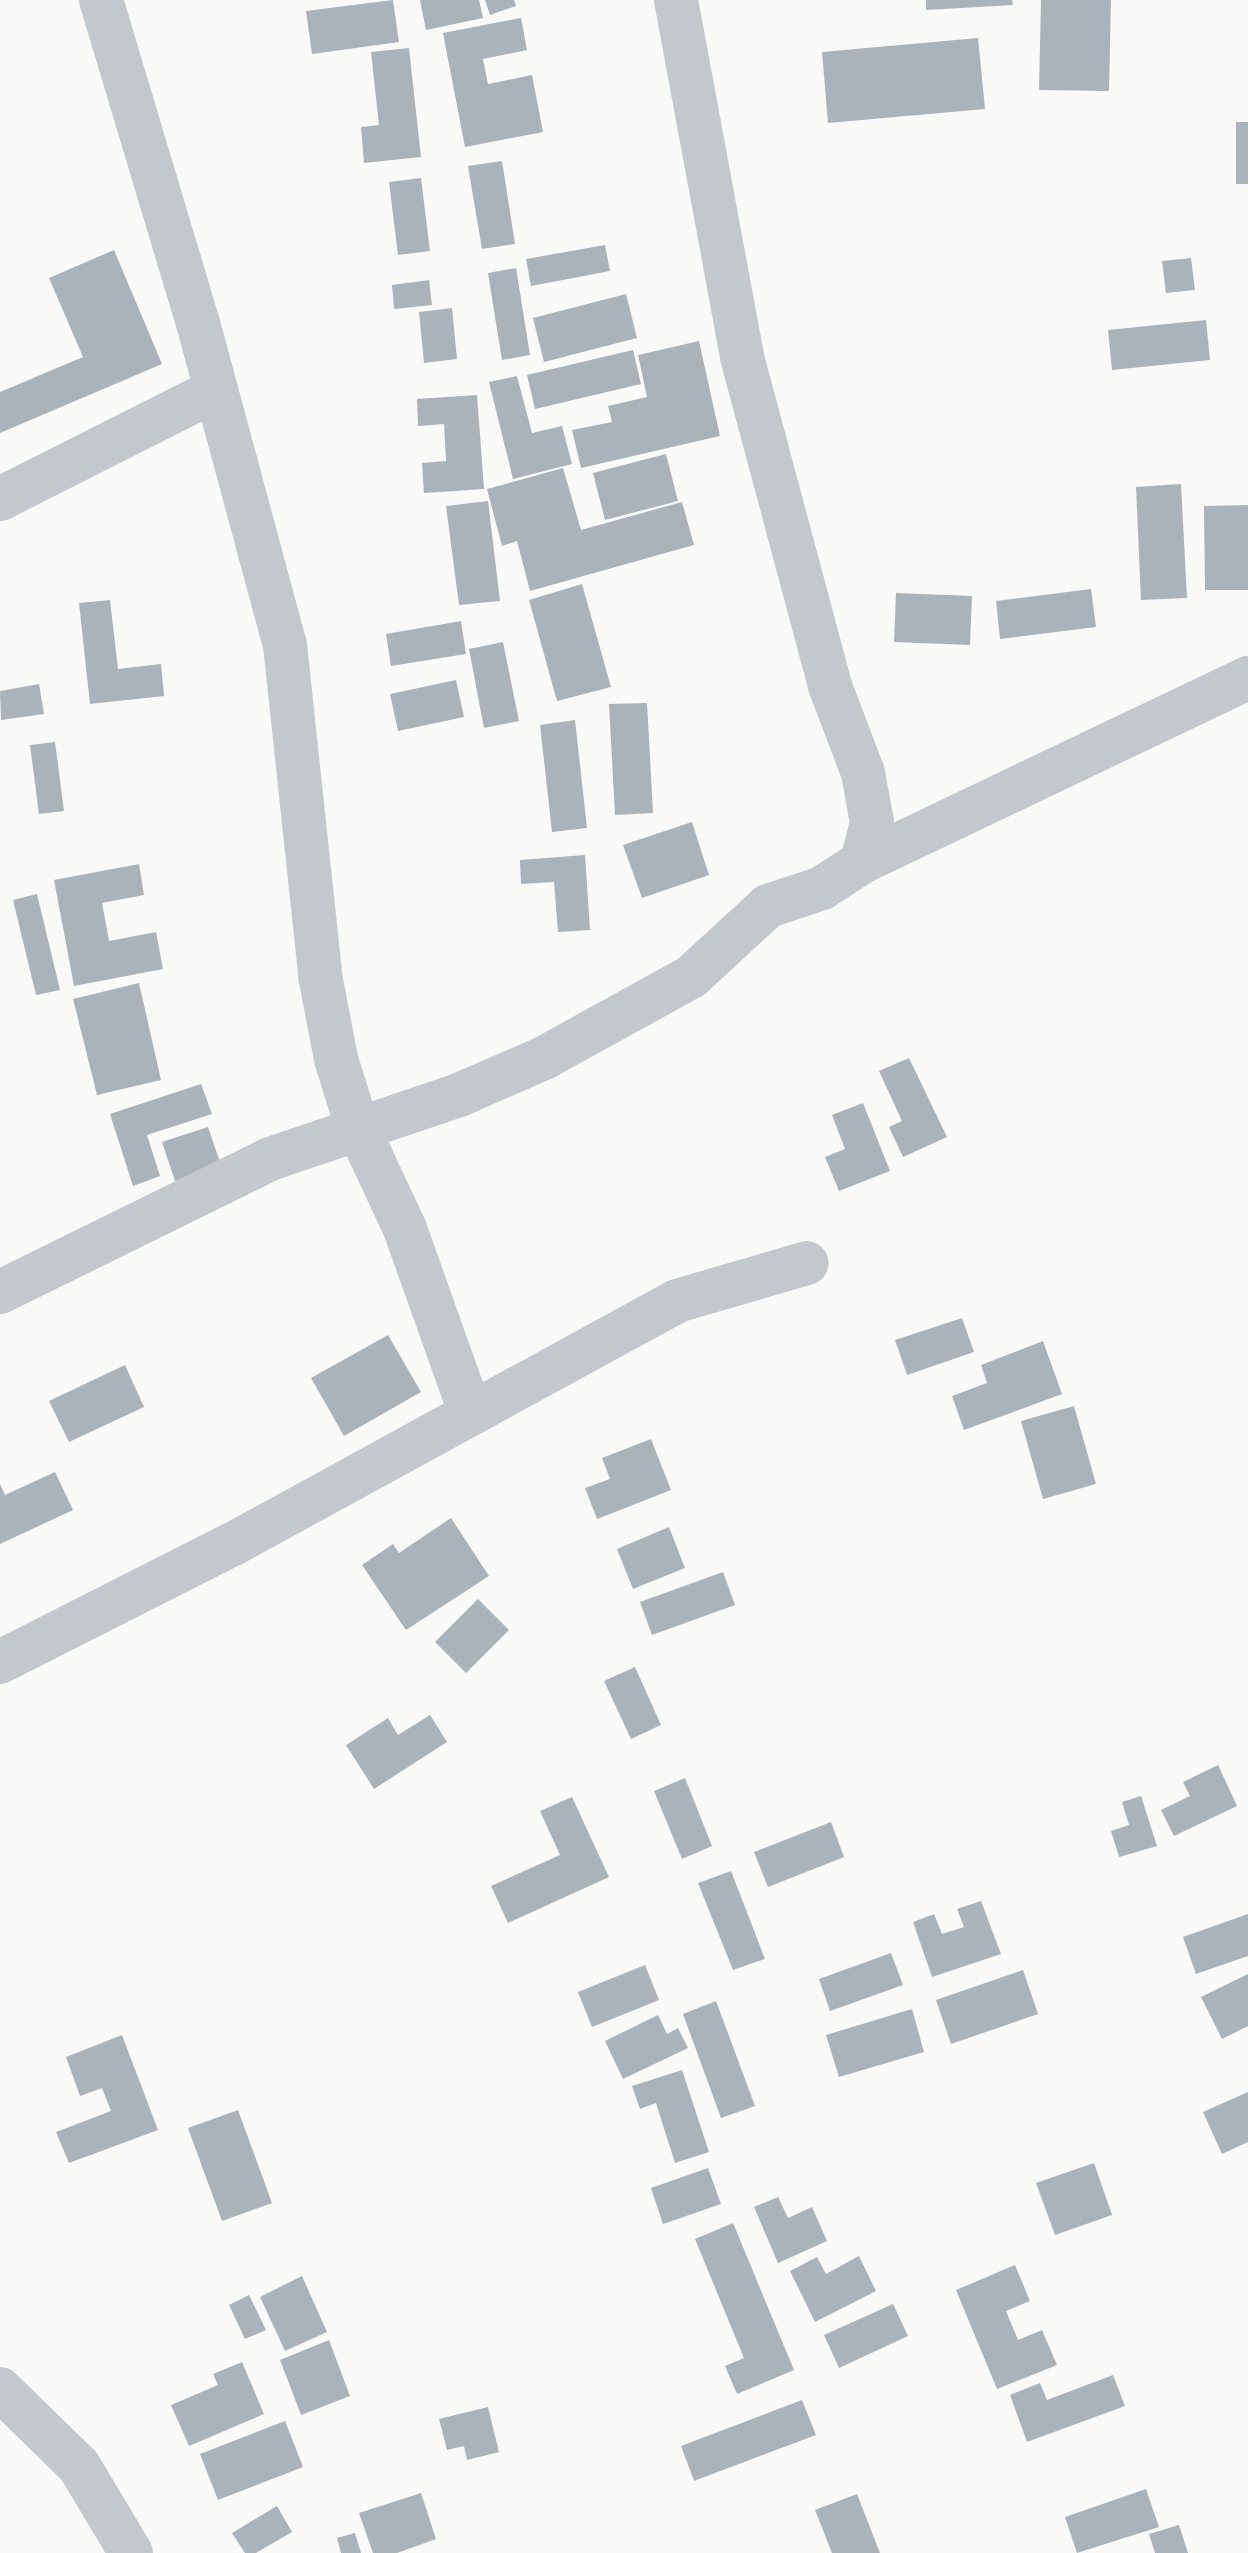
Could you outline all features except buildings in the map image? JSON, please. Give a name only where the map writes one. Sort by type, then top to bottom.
[{"type":"street","points":[[101,0],[216,390],[285,645],[320,975],[336,1059],[357,1126],[405,1229],[470,1412]]},
{"type":"street","points":[[676,0],[742,357],[830,686],[863,773],[872,822],[862,862]]},
{"type":"street","points":[[0,499],[216,390]]},
{"type":"street","points":[[0,1292],[270,1159],[357,1126],[459,1095],[544,1058],[691,977],[768,906],[822,888],[862,862],[1248,678]]},
{"type":"street","points":[[0,1662],[233,1544],[677,1301],[807,1263]]},
{"type":"street","points":[[0,2389],[79,2466],[131,2553]]}]
